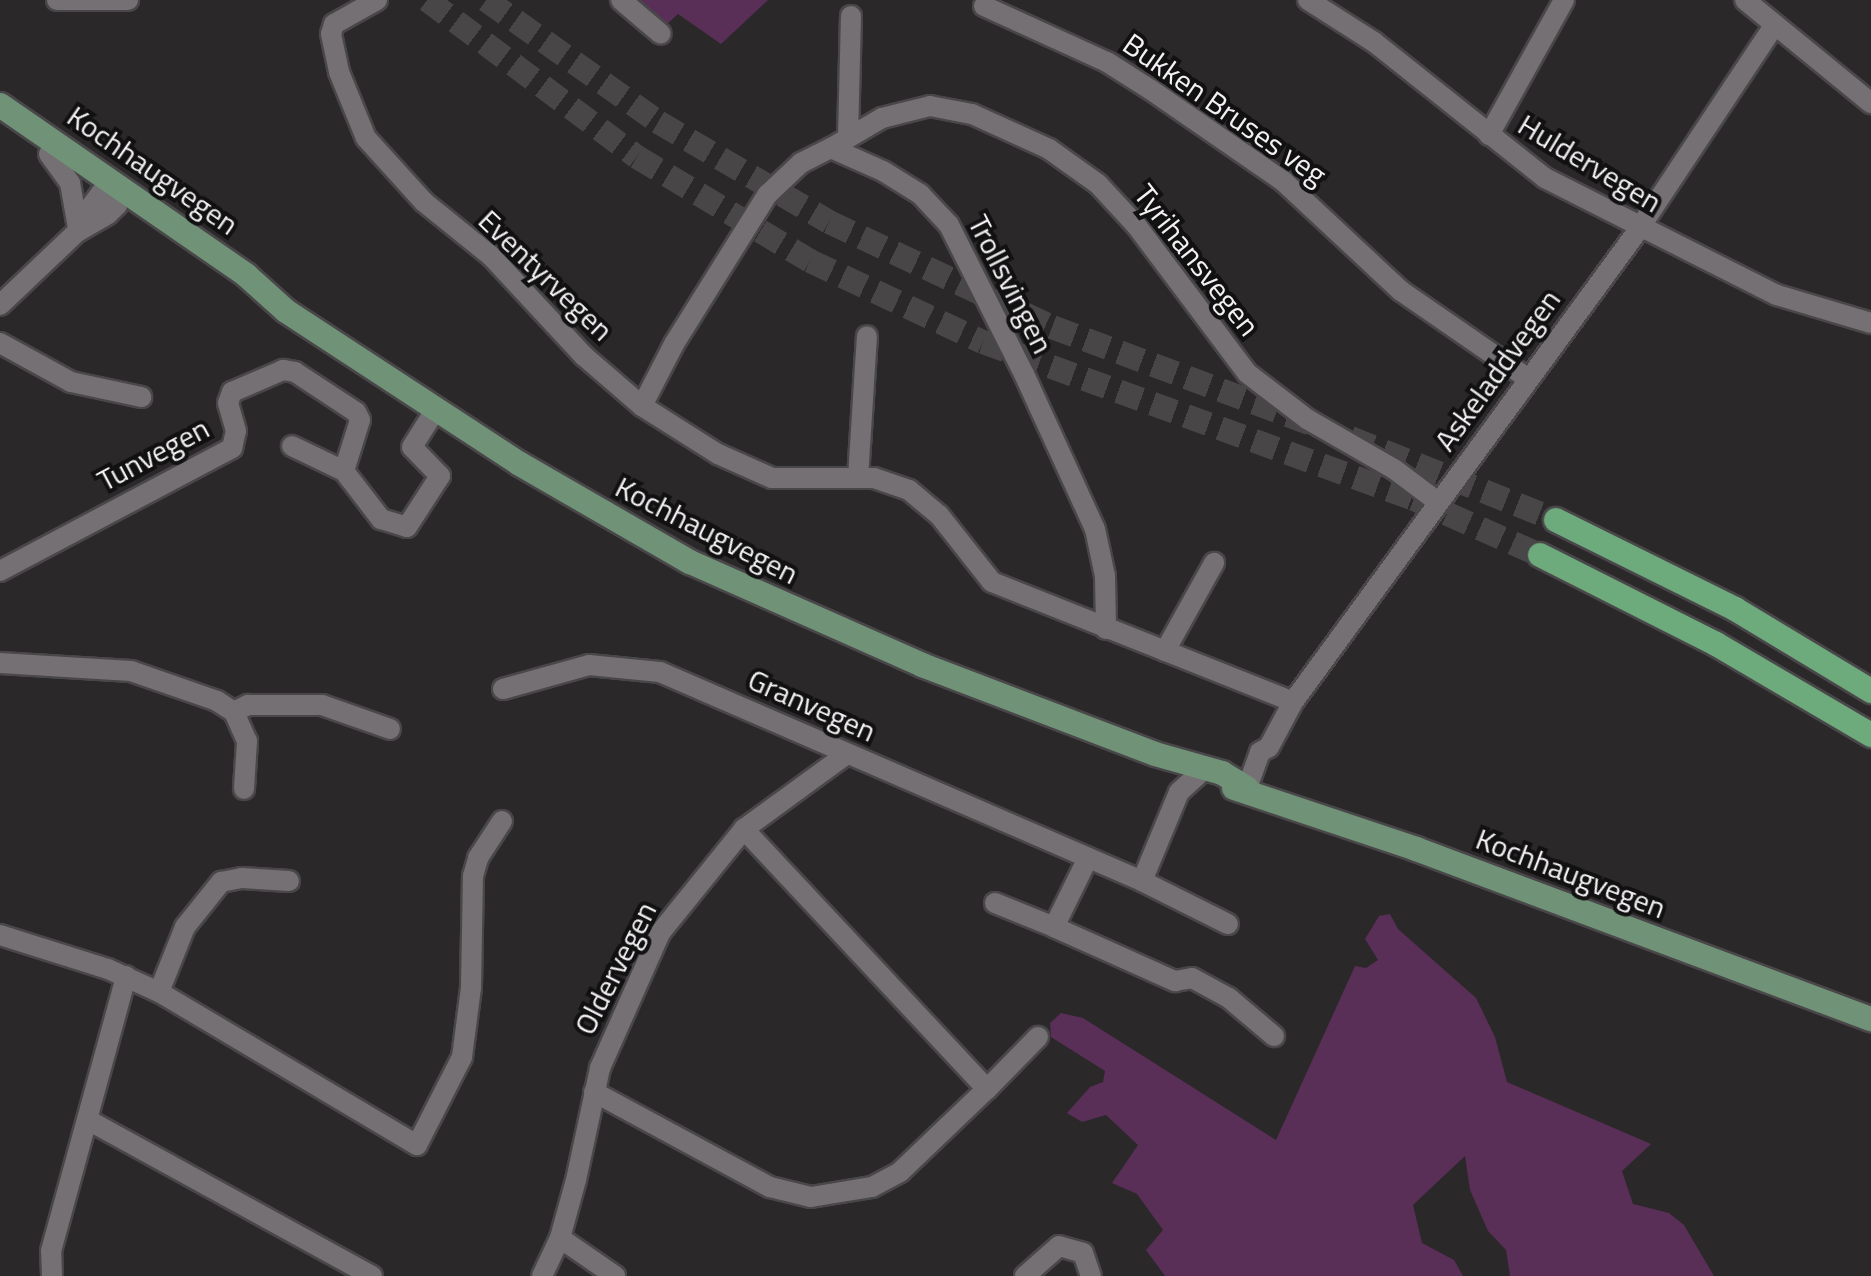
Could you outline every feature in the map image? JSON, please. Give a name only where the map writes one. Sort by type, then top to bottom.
[{"type":"highway","points":[[1556,520],[1735,609],[1871,691]]},
{"type":"highway","points":[[1540,555],[1703,637],[1871,735]]},
{"type":"main road","name":"Kochhaugvegen","points":[[0,105],[112,195]]},
{"type":"main road","name":"Kochhaugvegen","points":[[0,116],[49,154],[112,195],[246,275],[263,295],[436,409],[690,562],[852,637],[1155,754],[1210,768],[1253,790]]},
{"type":"main road","name":"Kochhaugvegen","points":[[1155,754],[1187,771],[1253,790],[1871,1019]]},
{"type":"street","points":[[57,0],[128,0]]},
{"type":"street","name":"Eventyrvegen","points":[[377,0],[334,24],[331,34],[339,72],[366,138],[424,202],[491,256],[584,356],[642,406],[718,454],[772,478],[816,482],[858,478],[909,490],[939,515],[992,582],[1293,702]]},
{"type":"street","points":[[621,0],[661,34]]},
{"type":"street","name":"Huldervegen","points":[[1308,0],[1374,42],[1545,178],[1639,229],[1777,295],[1871,323]]},
{"type":"street","points":[[1489,135],[1564,0]]},
{"type":"street","points":[[1745,0],[1773,27],[1871,103]]},
{"type":"street","name":"Bukken Bruses veg","points":[[984,6],[1107,62],[1160,96],[1283,181],[1401,291],[1527,378]]},
{"type":"street","points":[[642,406],[767,195],[801,163],[840,143],[851,16]]},
{"type":"street","name":"Askeladdvegen","points":[[1253,790],[1260,752],[1269,747],[1293,702],[1527,378],[1639,229],[1773,27]]},
{"type":"street","name":"Tyrihansvegen","points":[[840,143],[898,112],[940,106],[982,117],[1049,149],[1098,184],[1136,225],[1247,373],[1307,419],[1394,469],[1438,502]]},
{"type":"street","name":"Trollsvingen","points":[[840,143],[908,185],[956,237],[1086,505],[1103,560],[1106,629]]},
{"type":"street","points":[[49,154],[70,183],[78,227]]},
{"type":"street","points":[[0,305],[112,195]]},
{"type":"street","points":[[858,478],[867,336]]},
{"type":"street","points":[[0,343],[71,382],[141,397]]},
{"type":"street","name":"Tunvegen","points":[[0,571],[232,448],[236,431],[228,398],[236,388],[276,371],[295,372],[356,412],[360,420],[344,471]]},
{"type":"street","points":[[292,446],[344,471],[381,519],[407,527],[440,476],[412,447],[436,409]]},
{"type":"street","points":[[1165,651],[1214,563]]},
{"type":"street","points":[[0,663],[141,673],[234,712],[247,741],[244,789]]},
{"type":"street","name":"Granvegen","points":[[503,689],[589,665],[660,672],[1142,881],[1228,924]]},
{"type":"street","points":[[234,712],[248,705],[322,705],[390,729]]},
{"type":"street","name":"Oldervegen","points":[[542,1276],[560,1238],[594,1092],[624,1008],[660,933],[744,829],[847,754]]},
{"type":"street","points":[[1142,881],[1187,771]]},
{"type":"street","points":[[0,935],[126,976],[159,992],[417,1145],[465,1051],[471,988],[473,876],[478,858],[502,821]]},
{"type":"street","points":[[744,829],[987,1089]]},
{"type":"street","points":[[1054,927],[1088,858]]},
{"type":"street","points":[[159,992],[185,927],[221,882],[242,878],[289,881]]},
{"type":"street","points":[[995,903],[1175,981],[1192,978],[1229,998],[1274,1036]]},
{"type":"street","points":[[52,1276],[51,1251],[126,976]]},
{"type":"street","points":[[594,1092],[748,1176],[811,1197],[864,1189],[900,1172],[1038,1037]]},
{"type":"street","points":[[88,1120],[372,1276]]},
{"type":"street","points":[[560,1238],[615,1276]]},
{"type":"street","points":[[1025,1276],[1059,1246],[1083,1253],[1091,1276]]},
{"type":"shaded area","points":[[637,0],[768,0],[721,44],[678,14],[663,28]]},
{"type":"shaded area","points":[[1390,914],[1398,929],[1476,998],[1495,1037],[1507,1082],[1651,1144],[1622,1171],[1633,1204],[1669,1213],[1684,1225],[1714,1276],[1510,1276],[1506,1250],[1488,1231],[1470,1190],[1465,1156],[1413,1205],[1422,1243],[1454,1260],[1463,1276],[1165,1276],[1146,1250],[1163,1230],[1137,1194],[1112,1183],[1138,1145],[1106,1115],[1082,1122],[1067,1113],[1090,1087],[1103,1082],[1105,1071],[1051,1037],[1050,1023],[1061,1013],[1083,1018],[1276,1140],[1355,966],[1366,968],[1378,960],[1365,939],[1379,916]]},
{"type":"tunnel","points":[[427,0],[637,157],[810,261],[983,342],[1414,499],[1540,555]]},
{"type":"tunnel","points":[[486,0],[658,122],[829,222],[1052,327],[1312,424]]},
{"type":"tunnel","points":[[1350,438],[1556,520]]}]
